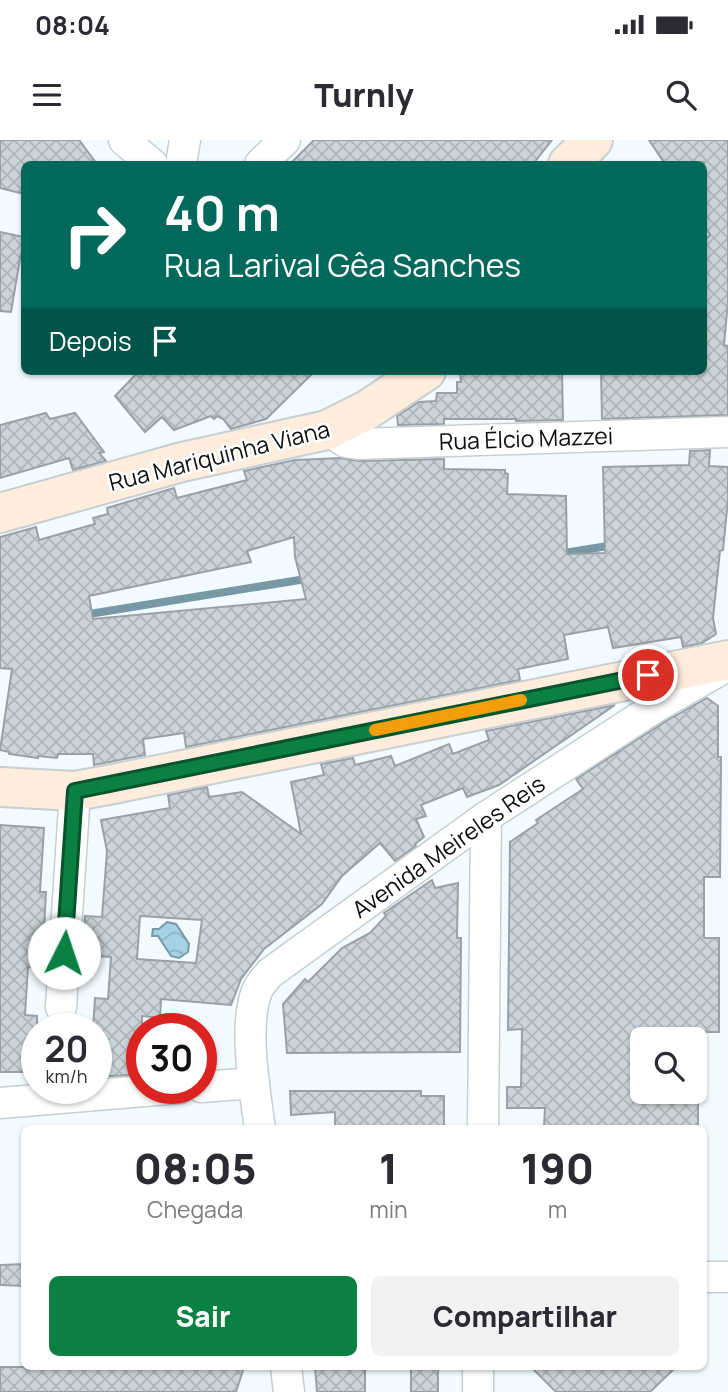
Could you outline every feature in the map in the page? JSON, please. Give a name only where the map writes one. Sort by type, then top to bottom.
[{"type":"street","points":[[124,140],[148,161]]},
{"type":"street","points":[[182,161],[185,140]]},
{"type":"street","points":[[263,161],[285,140]]},
{"type":"street","points":[[571,161],[593,140]]},
{"type":"street","name":"Rua Mariquinha Viana","points":[[0,513],[182,462],[327,430],[367,410],[420,375]]},
{"type":"street","name":"Rua Élcio Mazzei","points":[[327,430],[346,442],[358,444],[728,432]]},
{"type":"street","points":[[0,787],[75,791],[728,663]]},
{"type":"street","name":"Avenida Meireles Reis","points":[[259,1125],[251,1031],[253,1005],[258,988],[270,973],[486,817],[728,663]]},
{"type":"street","points":[[61,1007],[75,791]]},
{"type":"street","points":[[482,1125],[486,817]]},
{"type":"street","points":[[217,1086],[254,1083]]},
{"type":"street","points":[[0,1102],[126,1092]]},
{"type":"street","points":[[707,1277],[728,1277]]},
{"type":"street","points":[[286,1370],[289,1392]]},
{"type":"street","points":[[478,1370],[478,1392]]},
{"type":"water","points":[[167,922],[176,924],[189,944],[188,952],[179,958],[171,956],[158,936],[152,936],[153,929],[159,929]]},
{"type":"building","points":[[0,140],[79,140],[95,161],[21,161],[21,193],[0,188]]},
{"type":"building","points":[[314,140],[552,140],[535,161],[293,161]]},
{"type":"building","points":[[649,140],[728,140],[728,301],[724,345],[728,346],[728,415],[602,419],[601,375],[707,375],[707,238],[710,235],[707,230],[707,161],[663,161]]},
{"type":"building","points":[[0,232],[21,236],[21,253],[11,312],[0,311]]},
{"type":"building","points":[[135,375],[311,375],[266,419],[231,429],[223,419],[217,416],[214,419],[211,416],[174,430],[162,417],[145,432],[115,396]]},
{"type":"building","points":[[460,375],[562,375],[563,420],[444,419],[444,424],[398,425],[397,416],[419,402],[436,401],[437,393],[457,393],[457,382],[461,382]]},
{"type":"building","points":[[46,413],[50,419],[75,413],[104,452],[99,453],[106,461],[73,470],[69,458],[0,478],[0,425]]},
{"type":"building","points":[[710,450],[709,466],[728,467],[728,500],[713,618],[716,634],[702,643],[683,647],[681,637],[613,648],[608,627],[564,635],[568,659],[518,669],[520,680],[186,747],[184,733],[143,739],[145,755],[94,765],[93,754],[58,754],[57,758],[38,758],[0,750],[12,669],[0,668],[0,537],[36,527],[39,540],[95,524],[93,518],[108,514],[107,508],[174,488],[177,498],[247,480],[244,471],[295,460],[444,459],[444,469],[505,470],[508,474],[507,494],[566,496],[567,554],[605,553],[603,467],[689,465],[690,451]],"holes":[[[294,537],[295,557],[306,599],[93,619],[89,596],[251,562],[247,551]]]},
{"type":"building","points":[[707,698],[718,706],[718,757],[721,757],[720,877],[704,877],[704,938],[719,938],[719,1032],[707,1032],[707,1027],[630,1027],[630,1104],[698,1104],[698,1125],[544,1125],[545,1108],[507,1108],[507,1087],[521,1087],[522,1029],[508,1030],[510,842],[538,823],[536,820],[583,789],[576,779]]},
{"type":"building","points":[[615,705],[499,785],[467,797],[463,788],[421,805],[426,816],[416,819],[424,837],[416,846],[395,861],[380,843],[342,876],[322,904],[264,949],[241,979],[231,1005],[161,999],[160,1013],[126,1013],[126,1075],[112,1076],[112,1013],[94,1013],[95,998],[108,999],[111,957],[83,955],[85,916],[102,917],[107,851],[101,820],[170,808],[168,795],[207,787],[209,797],[242,792],[301,834],[291,782],[324,775],[321,764],[353,758],[355,765],[391,756],[395,766],[449,744],[453,754],[489,740],[486,731]],"holes":[[[140,916],[202,920],[196,963],[137,959]]]},
{"type":"building","points":[[0,825],[44,828],[40,892],[46,892],[42,968],[28,967],[25,1013],[21,1013],[21,1072],[0,1072]]},
{"type":"building","points":[[432,880],[435,888],[458,883],[457,938],[461,938],[460,1052],[287,1053],[283,1004],[305,979],[308,982],[342,948],[370,933],[386,916],[384,913]]},
{"type":"building","points":[[290,1091],[421,1091],[421,1096],[444,1096],[444,1125],[335,1125],[335,1112],[291,1115]]},
{"type":"building","points":[[21,1264],[21,1286],[0,1285],[0,1265]]},
{"type":"building","points":[[0,1367],[21,1367],[21,1370],[243,1370],[236,1392],[0,1392]]},
{"type":"building","points":[[315,1370],[365,1370],[365,1392],[317,1392]]},
{"type":"building","points":[[411,1370],[438,1370],[438,1392],[411,1392]]},
{"type":"building","points":[[534,1370],[673,1370],[650,1392],[556,1392]]},
{"type":"waterway","points":[[558,554],[614,545]]},
{"type":"waterway","points":[[83,615],[312,578]]},
{"type":"slow traffic","points":[[375,730],[521,700]]},
{"type":"route","points":[[64,953],[75,791],[648,675]]}]
